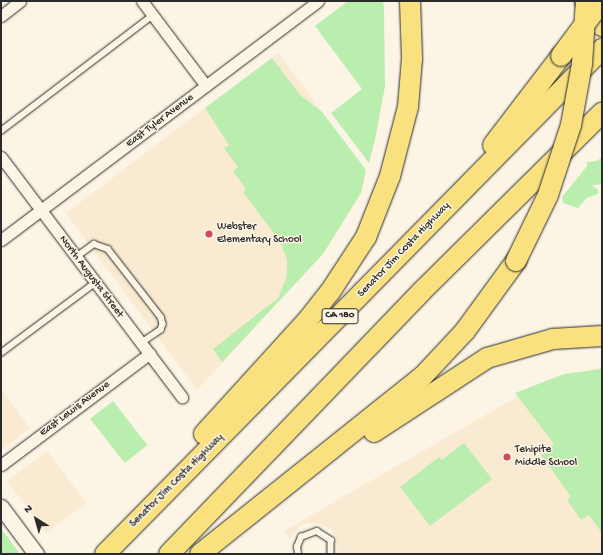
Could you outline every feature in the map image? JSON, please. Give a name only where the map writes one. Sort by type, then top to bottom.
[{"type":"highway","points":[[105,554],[133,509],[222,416],[307,321],[342,274],[366,236],[390,176],[408,107],[412,58],[410,1]]},
{"type":"highway","points":[[586,1],[602,26]]},
{"type":"highway","points":[[200,554],[422,377],[466,332],[516,261],[548,195],[570,125],[582,64],[586,1]]},
{"type":"highway","points":[[441,213],[602,1]]},
{"type":"highway","name":"Senator Jim Costa Highway","points":[[105,554],[602,49]]},
{"type":"highway","points":[[169,554],[421,292],[601,115]]},
{"type":"highway","points":[[257,508],[488,358],[553,339],[602,336]]},
{"type":"main road","points":[[1,507],[36,554]]},
{"type":"street","points":[[1,16],[20,1]]},
{"type":"street","points":[[142,1],[206,86]]},
{"type":"street","name":"East Tyler Avenue","points":[[1,240],[318,1]]},
{"type":"street","name":"North Augusta Street","points":[[1,157],[182,397]]},
{"type":"street","name":"East Lewis Avenue","points":[[1,465],[150,353]]},
{"type":"lane","points":[[1,131],[153,16]]},
{"type":"lane","points":[[76,257],[94,244],[108,249],[161,317],[163,324],[161,330],[142,343]]},
{"type":"lane","points":[[1,353],[95,283]]},
{"type":"lane","points":[[298,554],[297,548],[302,537],[317,531],[331,540],[331,554]]},
{"type":"shaded area","name":"Webster Elementary School","points":[[278,53],[366,170],[361,193],[323,254],[197,390],[66,213]]},
{"type":"shaded area","name":"Tehipite Middle School","points":[[602,367],[602,554],[338,554],[336,537],[330,529],[321,524],[307,523],[299,527],[290,539],[284,531],[529,390],[562,376]]},
{"type":"shaded area","points":[[1,390],[30,428],[1,450]]},
{"type":"shaded area","points":[[47,451],[86,503],[46,533],[7,481]]},
{"type":"green space","points":[[348,1],[383,1],[385,86],[369,163],[331,113],[362,89],[315,26]]},
{"type":"green space","points":[[272,58],[300,95],[322,112],[366,170],[361,193],[323,254],[222,362],[213,349],[278,298],[287,276],[287,259],[279,240],[243,192],[246,189],[233,171],[238,167],[224,148],[229,145],[205,108]]},
{"type":"green space","points":[[602,157],[602,184],[588,186],[593,186],[599,191],[598,194],[587,198],[578,208],[563,203],[562,197],[587,166],[587,162],[597,161]]},
{"type":"green space","points":[[602,369],[602,533],[589,515],[581,520],[567,500],[571,497],[541,455],[554,444],[515,393],[564,374]]},
{"type":"green space","points":[[113,401],[147,445],[125,463],[90,419]]},
{"type":"green space","points":[[464,443],[492,479],[430,526],[400,487],[439,457],[442,460]]},
{"type":"green space","points":[[1,528],[20,554],[1,554]]},
{"type":"place","name":"Webster Elementary School","points":[[209,234]]},
{"type":"place","name":"Tehipite Middle School","points":[[507,457]]}]
